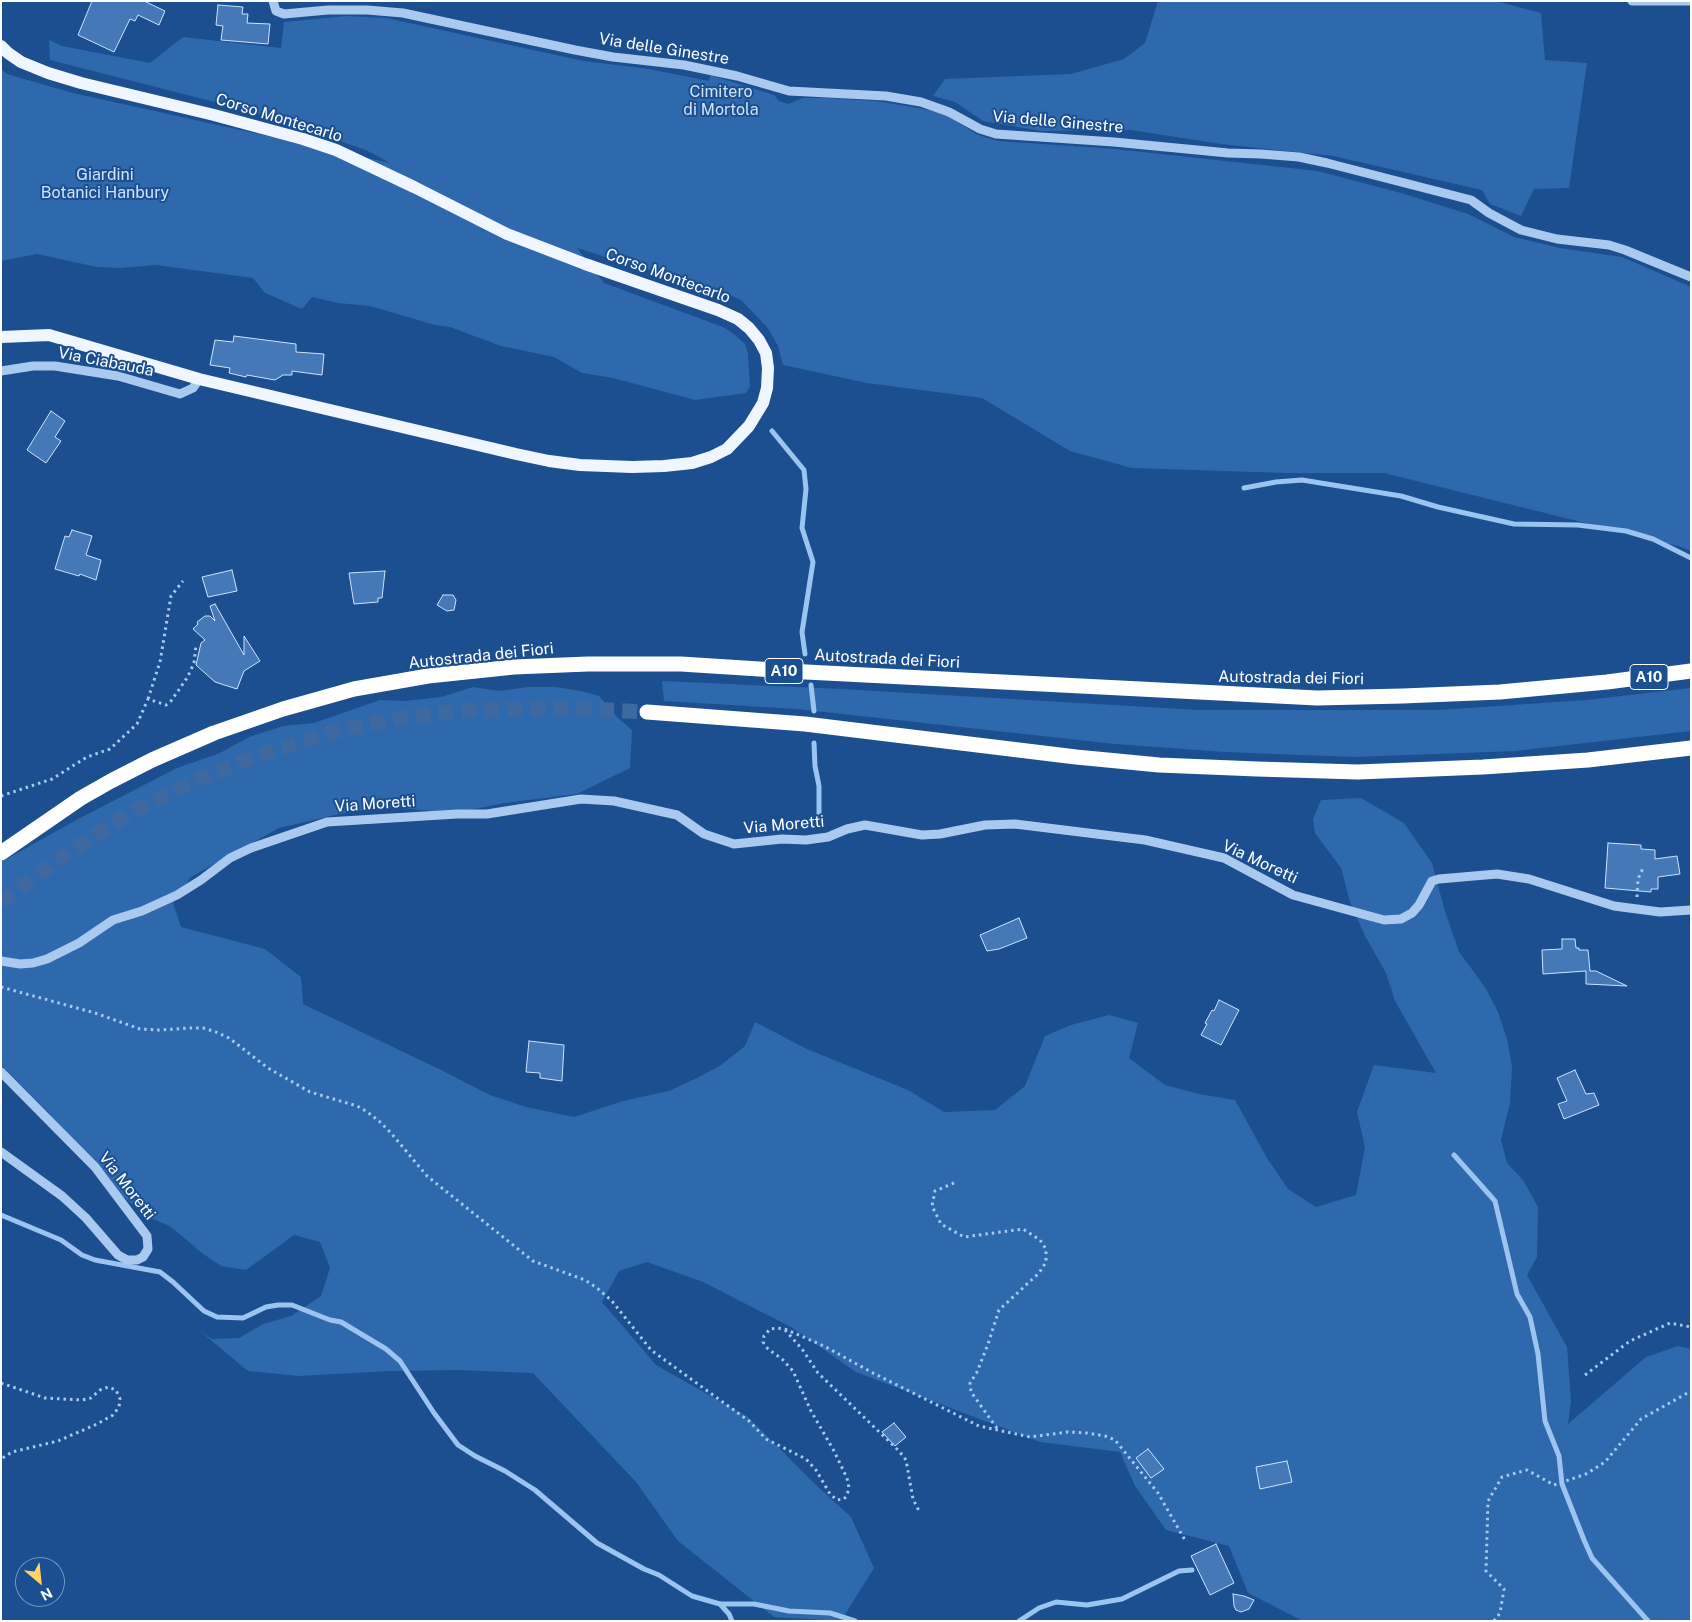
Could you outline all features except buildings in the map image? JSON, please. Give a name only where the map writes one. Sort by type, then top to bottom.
[{"type":"highway","name":"Autostrada dei Fiori","points":[[1,853],[74,803],[104,785],[152,760],[214,733],[283,709],[354,690],[428,676],[514,668],[588,664],[682,664],[836,674],[1316,698],[1500,692],[1607,682],[1691,671]]},
{"type":"highway","points":[[647,712],[805,724],[1066,756],[1159,765],[1257,769],[1358,772],[1483,767],[1588,760],[1691,748]]},
{"type":"main road","name":"Corso Montecarlo","points":[[1,46],[21,62],[48,73],[81,83],[214,114],[294,136],[336,150],[507,234],[585,264],[718,310],[738,319],[749,328],[759,340],[766,353],[768,368],[762,403],[749,426],[727,449],[711,457],[664,466],[580,465],[549,461],[199,379],[49,335],[1,337]]},
{"type":"street","name":"Via delle Ginestre","points":[[273,1],[276,11],[284,14],[328,10],[367,10],[403,13],[574,50],[613,57],[684,65],[737,76],[789,91],[886,96],[921,102],[949,112],[980,129],[996,134],[1299,157],[1471,200],[1489,213],[1521,230],[1557,239],[1609,245],[1691,277]]},
{"type":"street","points":[[1632,1],[1691,1]]},
{"type":"street","name":"Via Ciabauda","points":[[1,371],[33,366],[64,367],[118,376],[180,394],[193,388],[199,379]]},
{"type":"street","name":"Via Moretti","points":[[1,961],[20,964],[47,959],[79,943],[112,920],[142,911],[177,895],[237,854],[274,839],[326,822],[487,814],[581,798],[614,800],[677,816],[704,834],[734,844],[828,837],[847,829],[866,825],[922,834],[940,834],[986,825],[1015,824],[1145,840],[1224,858],[1293,895],[1384,920],[1401,919],[1412,913],[1432,881],[1496,874],[1529,879],[1614,906],[1660,912],[1691,910]]},
{"type":"street","name":"Via Moretti","points":[[1,1072],[95,1167],[112,1189],[147,1236],[148,1249],[143,1257],[137,1260],[127,1260],[118,1255],[86,1218],[62,1196],[1,1152]]},
{"type":"path","points":[[1,796],[52,779],[87,757],[110,749],[136,724],[148,699],[160,662],[171,596],[183,581]]},
{"type":"path","points":[[148,699],[166,705],[171,701],[188,678],[194,662],[196,645]]},
{"type":"path","points":[[1637,910],[1638,879],[1644,866]]},
{"type":"path","points":[[1,987],[95,1013],[140,1030],[203,1028],[216,1032],[229,1038],[268,1068],[303,1088],[366,1111],[380,1121],[427,1176],[533,1261],[584,1280],[597,1288],[612,1301],[656,1354],[748,1421],[766,1439],[806,1459],[816,1470],[830,1494],[837,1500],[847,1495],[849,1488],[847,1478],[811,1411],[793,1371],[782,1359],[768,1349],[763,1342],[764,1336],[770,1329],[785,1329],[824,1346],[873,1373],[979,1426],[1030,1437],[1068,1432],[1105,1436],[1115,1440],[1158,1493],[1186,1542]]},
{"type":"path","points":[[954,1182],[935,1191],[932,1206],[941,1224],[964,1237],[1023,1229],[1040,1240],[1046,1249],[1046,1262],[1039,1273],[999,1310],[977,1372],[970,1383],[971,1392],[1000,1431]]},
{"type":"path","points":[[1585,1375],[1630,1341],[1670,1323],[1691,1327]]},
{"type":"path","points":[[785,1329],[802,1349],[818,1373],[900,1451],[906,1460],[913,1499],[919,1511]]},
{"type":"path","points":[[1,1383],[45,1398],[82,1400],[91,1398],[100,1390],[108,1387],[116,1390],[120,1399],[119,1408],[113,1415],[97,1424],[58,1441],[12,1452],[1,1459]]},
{"type":"path","points":[[1494,1621],[1500,1613],[1504,1588],[1486,1571],[1488,1501],[1502,1477],[1527,1470],[1554,1485],[1586,1474],[1605,1462],[1641,1419],[1691,1391]]},
{"type":"green space","points":[[1158,1],[1496,1],[1541,13],[1545,60],[1587,63],[1569,188],[1534,189],[1521,216],[1490,204],[1482,190],[1333,156],[1221,144],[1131,130],[1042,131],[983,121],[955,102],[933,96],[945,79],[1071,74],[1124,59],[1145,43]]},
{"type":"green space","points":[[346,16],[386,18],[584,61],[649,69],[709,81],[710,75],[774,95],[779,101],[788,104],[803,98],[826,98],[876,101],[918,108],[943,113],[978,135],[998,141],[1115,149],[1318,171],[1401,193],[1468,214],[1514,237],[1560,248],[1622,257],[1691,287],[1691,551],[1678,546],[1384,473],[1286,473],[1132,468],[1070,451],[982,398],[867,383],[783,365],[778,346],[767,327],[741,300],[714,288],[577,248],[604,283],[725,328],[734,334],[745,344],[748,353],[750,386],[746,393],[695,400],[613,378],[582,373],[554,357],[501,346],[450,327],[435,325],[370,306],[338,303],[312,297],[302,309],[265,293],[253,278],[156,265],[120,268],[97,267],[37,254],[1,261],[1,69],[7,74],[73,93],[390,163],[366,150],[250,111],[50,60],[49,40],[62,46],[150,63],[183,37],[281,48],[284,22]]},
{"type":"green space","points":[[662,681],[841,689],[1198,710],[1439,710],[1586,700],[1691,688],[1691,731],[1515,751],[1354,757],[1225,752],[1115,744],[797,709],[664,701]]},
{"type":"green space","points":[[473,687],[499,691],[528,687],[556,687],[599,696],[618,718],[632,730],[630,768],[577,794],[505,803],[469,810],[433,811],[388,807],[339,814],[279,828],[191,877],[173,903],[181,927],[265,949],[301,977],[303,1004],[490,1095],[526,1107],[574,1117],[623,1101],[669,1091],[699,1077],[721,1065],[745,1046],[755,1022],[807,1049],[908,1090],[944,1112],[995,1110],[1025,1086],[1045,1036],[1071,1025],[1109,1015],[1138,1023],[1129,1058],[1165,1085],[1199,1094],[1235,1100],[1267,1158],[1288,1189],[1316,1207],[1356,1195],[1365,1147],[1357,1112],[1374,1065],[1436,1073],[1395,1001],[1386,973],[1365,936],[1350,902],[1341,868],[1315,833],[1313,819],[1321,800],[1361,798],[1404,823],[1432,863],[1444,908],[1459,952],[1485,987],[1498,1012],[1507,1039],[1512,1066],[1510,1103],[1501,1140],[1507,1163],[1523,1180],[1538,1207],[1537,1257],[1527,1275],[1567,1347],[1571,1401],[1568,1424],[1646,1357],[1678,1346],[1691,1349],[1691,1621],[1303,1621],[1248,1593],[1229,1546],[1166,1530],[1135,1486],[1120,1452],[1040,1442],[856,1372],[791,1327],[703,1282],[647,1262],[619,1271],[602,1302],[656,1365],[748,1417],[851,1517],[874,1568],[841,1621],[774,1617],[678,1541],[636,1482],[533,1373],[456,1370],[390,1371],[299,1376],[248,1371],[200,1331],[212,1339],[239,1338],[263,1324],[291,1316],[321,1296],[330,1268],[320,1242],[294,1235],[246,1270],[221,1266],[170,1226],[148,1217],[102,1179],[48,1112],[1,1065],[1,862],[80,818],[177,768],[220,753],[249,737],[283,726],[314,723],[380,700],[405,701],[441,697]]},
{"type":"waterway","points":[[772,431],[804,470],[806,489],[802,528],[813,562],[802,632],[805,654]]},
{"type":"waterway","points":[[1244,488],[1276,482],[1302,480],[1401,496],[1438,507],[1514,524],[1578,525],[1626,531],[1653,539],[1691,558]]},
{"type":"waterway","points":[[811,685],[814,711]]},
{"type":"waterway","points":[[814,743],[815,766],[819,786],[819,814]]},
{"type":"waterway","points":[[1454,1155],[1495,1201],[1517,1294],[1530,1317],[1538,1354],[1545,1421],[1559,1456],[1562,1484],[1584,1540],[1592,1558],[1648,1621]]},
{"type":"waterway","points":[[1,1215],[61,1240],[82,1255],[95,1260],[160,1272],[204,1311],[217,1317],[243,1318],[266,1307],[292,1305],[330,1320],[341,1322],[386,1349],[400,1361],[434,1413],[458,1445],[535,1490],[597,1543],[644,1569],[659,1575],[692,1596],[720,1604],[754,1604],[789,1611],[830,1613],[855,1621]]},
{"type":"waterway","points":[[1019,1621],[1039,1608],[1056,1602],[1087,1605],[1122,1599],[1179,1571],[1192,1570]]},
{"type":"waterway","points":[[720,1604],[729,1614],[732,1621]]},
{"type":"tunnel","points":[[1,902],[69,852],[134,811],[197,780],[257,756],[332,732],[399,718],[470,710],[571,708],[647,712]]},
{"type":"park label","name":"Cimitero di Mortola","points":[[721,101]]},
{"type":"park label","name":"Giardini Botanici Hanbury","points":[[105,184]]}]
